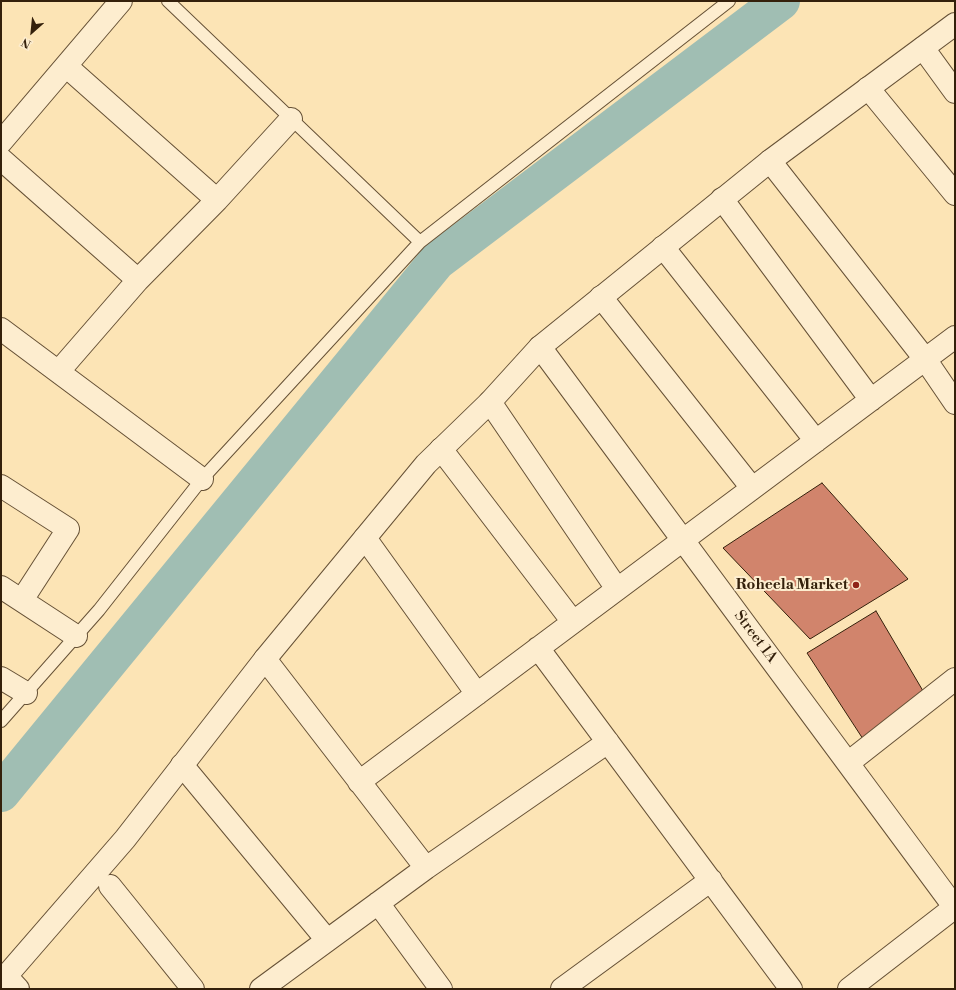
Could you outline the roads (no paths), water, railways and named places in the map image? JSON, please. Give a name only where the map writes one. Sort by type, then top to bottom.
[{"type":"street","points":[[1,142],[121,1]]},
{"type":"street","points":[[8,982],[125,839],[265,659],[426,464],[490,402],[540,347],[770,161],[955,24]]},
{"type":"street","points":[[923,48],[955,92]]},
{"type":"street","points":[[66,66],[217,200]]},
{"type":"street","points":[[868,88],[955,194]]},
{"type":"street","points":[[58,371],[138,280],[217,200],[291,119]]},
{"type":"street","points":[[1,159],[138,280]]},
{"type":"street","points":[[770,161],[925,359],[955,403]]},
{"type":"street","points":[[722,199],[871,400]]},
{"type":"street","points":[[663,247],[816,441]]},
{"type":"street","points":[[601,298],[752,488]]},
{"type":"street","points":[[1,330],[202,479]]},
{"type":"street","points":[[358,782],[955,337]]},
{"type":"street","name":"Street 1A","points":[[540,347],[955,907]]},
{"type":"street","points":[[490,402],[618,589]]},
{"type":"street","points":[[441,449],[573,622]]},
{"type":"street","points":[[1,486],[68,529],[22,600]]},
{"type":"street","points":[[365,538],[477,694]]},
{"type":"street","points":[[1,587],[76,636]]},
{"type":"street","points":[[538,648],[791,989]]},
{"type":"street","points":[[265,659],[358,782],[426,868]]},
{"type":"street","points":[[1,678],[26,693]]},
{"type":"street","points":[[848,763],[955,679]]},
{"type":"street","points":[[261,989],[426,868],[608,742]]},
{"type":"street","points":[[182,765],[327,940]]},
{"type":"street","points":[[562,989],[711,880]]},
{"type":"street","points":[[110,886],[193,989]]},
{"type":"street","points":[[378,903],[441,989]]},
{"type":"street","points":[[849,989],[955,907]]},
{"type":"lane","points":[[168,1],[420,242]]},
{"type":"lane","points":[[1,722],[99,610],[202,479],[420,242],[729,1]]},
{"type":"waterway","points":[[1,793],[437,261],[781,1]]},
{"type":"place","name":"Roheela Market","points":[[856,585]]}]
